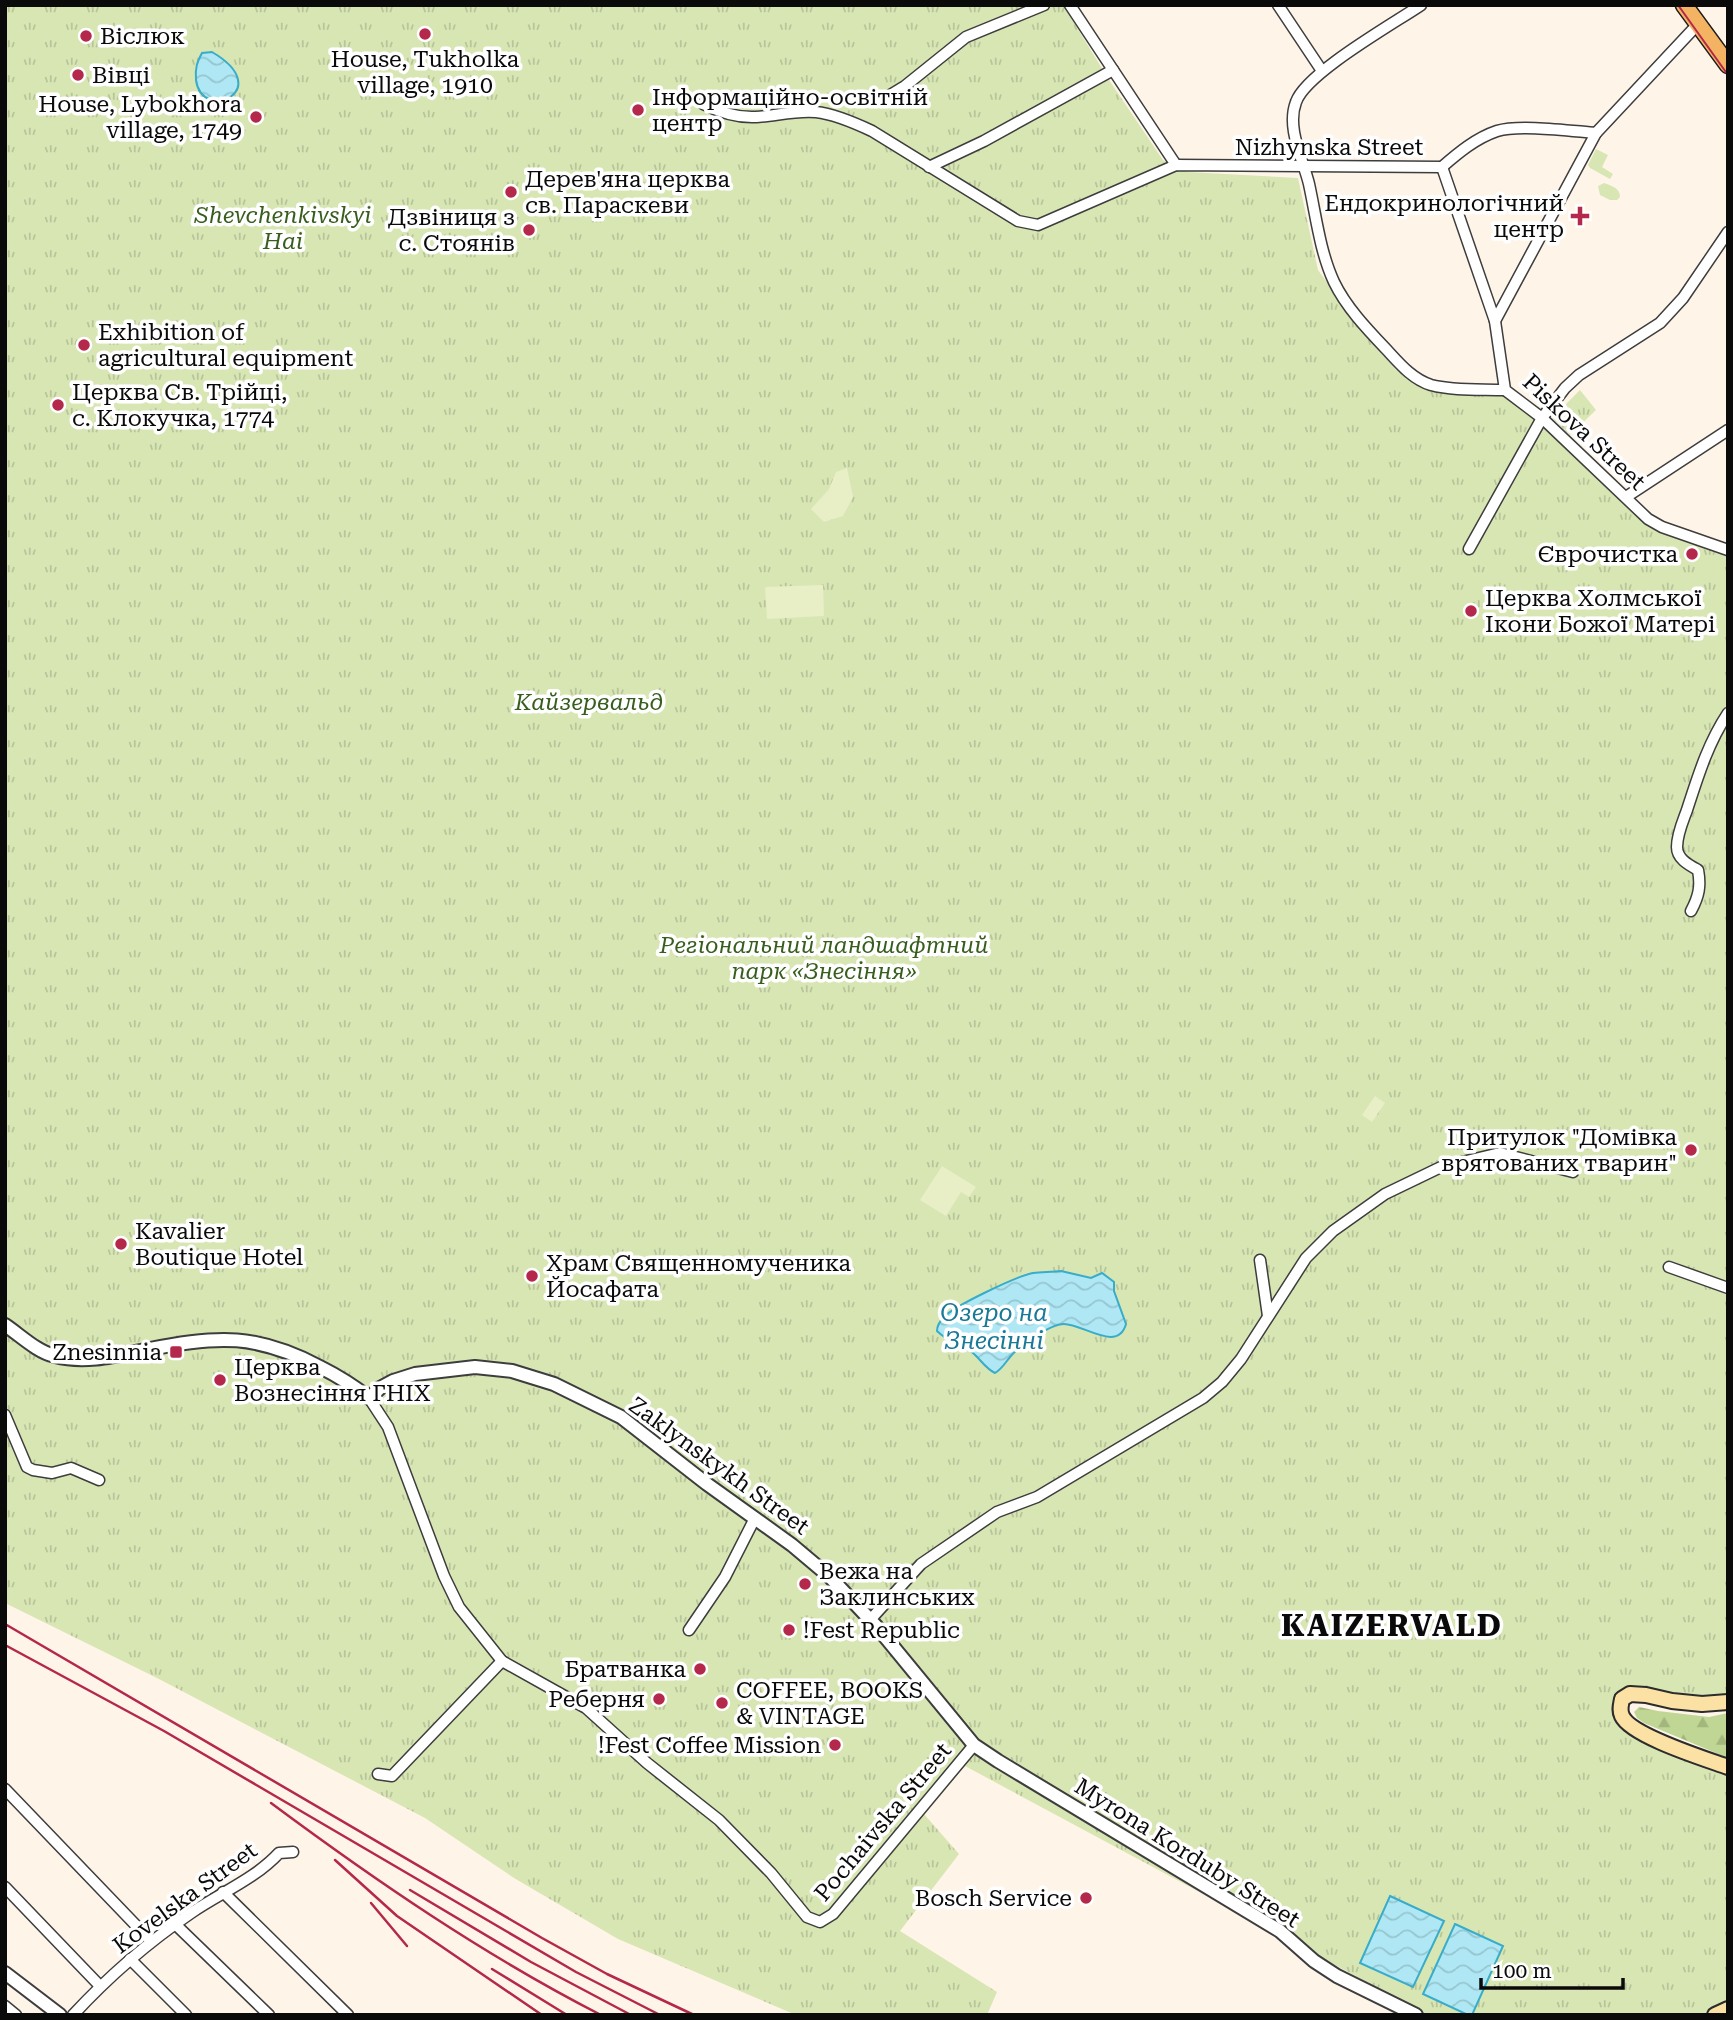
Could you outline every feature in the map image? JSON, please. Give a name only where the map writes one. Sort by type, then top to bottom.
[{"type":"main road","points":[[1684,5],[1728,65]]},
{"type":"main road","points":[[1728,1702],[1702,1704],[1630,1694],[1622,1699],[1620,1707],[1623,1718],[1630,1726],[1653,1738],[1728,1767]]},
{"type":"main road","points":[[1715,2015],[1728,2009]]},
{"type":"street","points":[[882,100],[905,86],[966,37],[1044,5]]},
{"type":"street","points":[[1070,5],[1176,165]]},
{"type":"street","points":[[1278,5],[1322,71]]},
{"type":"street","points":[[1421,5],[1322,71],[1307,85],[1296,102],[1293,123],[1324,253],[1334,282],[1353,312],[1408,372],[1432,385],[1506,390]]},
{"type":"street","points":[[1494,321],[1596,133],[1698,24]]},
{"type":"street","points":[[929,167],[984,141],[1113,70]]},
{"type":"street","name":"Nizhynska Street","points":[[703,104],[734,115],[754,117],[816,112],[850,121],[872,131],[1018,222],[1038,225],[1176,165],[1442,167],[1466,147],[1497,131],[1513,128],[1596,133]]},
{"type":"street","name":"Piskova Street","points":[[1442,167],[1494,321],[1506,390],[1542,418],[1648,519],[1662,527],[1728,550]]},
{"type":"street","points":[[1469,549],[1542,418],[1565,388],[1579,375],[1651,329],[1671,312],[1728,232]]},
{"type":"street","points":[[1626,497],[1728,430]]},
{"type":"street","points":[[1691,911],[1699,897],[1700,884],[1698,870],[1684,862],[1677,848],[1680,830],[1714,734],[1728,713]]},
{"type":"street","points":[[870,1620],[921,1564],[997,1511],[1037,1497],[1203,1398],[1222,1382],[1241,1359],[1306,1258],[1333,1231],[1385,1195],[1441,1167],[1500,1153],[1573,1172]]},
{"type":"street","points":[[1260,1260],[1268,1316]]},
{"type":"street","points":[[1669,1267],[1728,1287]]},
{"type":"street","points":[[5,1325],[53,1356],[83,1359],[109,1357],[188,1342],[220,1339],[255,1342],[297,1356],[352,1384],[369,1398],[388,1427],[454,1597],[502,1661],[392,1776],[378,1774]]},
{"type":"street","name":"Zaklynskykh Street","points":[[369,1398],[393,1381],[415,1374],[475,1367],[512,1371],[537,1378],[575,1393],[621,1418],[792,1545],[830,1577],[870,1620],[974,1745]]},
{"type":"street","points":[[5,1415],[26,1467],[52,1473],[71,1468],[99,1480]]},
{"type":"street","points":[[689,1630],[725,1577],[755,1518]]},
{"type":"street","name":"Pochaivska Street","points":[[502,1661],[586,1708],[647,1763],[719,1819],[771,1873],[807,1917],[820,1922],[833,1914],[974,1745]]},
{"type":"street","name":"Myrona Korduby Street","points":[[974,1745],[1280,1931],[1314,1961],[1337,1976],[1416,2015]]},
{"type":"street","points":[[5,1789],[151,1941]]},
{"type":"street","name":"Kovelska Street","points":[[73,2015],[100,1986],[151,1941],[223,1892],[255,1874],[279,1853],[293,1852]]},
{"type":"street","points":[[5,1887],[100,1986]]},
{"type":"street","points":[[223,1892],[348,2015]]},
{"type":"street","points":[[175,1924],[269,2015]]},
{"type":"street","points":[[130,1959],[186,2015]]},
{"type":"street","points":[[5,1973],[60,2015]]},
{"type":"street","points":[[5,2006],[16,2015]]},
{"type":"green space","name":"Регіональний ландшафтний парк «Знесіння»","points":[[5,5],[1063,5],[1163,160],[1187,172],[1298,178],[1318,270],[1367,337],[1396,370],[1424,387],[1507,396],[1548,429],[1648,523],[1728,547],[1728,1697],[1708,1700],[1638,1688],[1618,1716],[1728,1771],[1728,2005],[1702,2015],[1428,2015],[965,1766],[924,1814],[959,1854],[900,1931],[997,1992],[987,2015],[796,2015],[618,1939],[514,1878],[425,1818],[157,1678],[5,1603]]},
{"type":"green space","points":[[1596,149],[1608,155],[1602,167],[1613,174],[1610,179],[1588,165]]},
{"type":"green space","points":[[1604,183],[1619,191],[1620,197],[1617,200],[1600,195],[1598,186]]},
{"type":"green space","points":[[1580,390],[1596,410],[1570,435],[1552,418]]},
{"type":"green space","points":[[847,468],[853,497],[843,516],[824,522],[811,509],[829,489],[836,472]]},
{"type":"green space","points":[[823,585],[824,616],[767,619],[765,587]]},
{"type":"green space","points":[[1375,1096],[1385,1103],[1372,1122],[1362,1115]]},
{"type":"green space","points":[[942,1166],[976,1187],[969,1197],[961,1192],[946,1216],[920,1200]]},
{"type":"green space","points":[[1639,1707],[1709,1717],[1728,1713],[1728,1758],[1644,1723],[1634,1712]]},
{"type":"water","points":[[212,52],[230,66],[238,79],[237,89],[231,97],[210,100],[201,93],[196,80],[197,65],[202,53]]},
{"type":"water","name":"Озеро на Знесінні","points":[[1061,1271],[1091,1278],[1102,1273],[1114,1282],[1114,1291],[1126,1324],[1122,1332],[1108,1337],[1072,1325],[1058,1325],[1027,1342],[995,1373],[973,1353],[937,1331],[940,1322],[950,1312],[986,1292],[1033,1273]]},
{"type":"water","points":[[1390,1896],[1444,1921],[1413,1987],[1360,1963]]},
{"type":"water","points":[[1455,1924],[1503,1946],[1472,2015],[1423,1994]]},
{"type":"tram line","points":[[1678,5],[1728,75]]},
{"type":"railway","points":[[5,1624],[542,1938],[607,1974],[694,2015]]},
{"type":"railway","points":[[5,1645],[164,1731],[576,1972],[660,2015]]},
{"type":"railway","points":[[271,1803],[432,1916],[515,1968],[601,2015]]},
{"type":"railway","points":[[335,1860],[397,1916],[542,2015]]},
{"type":"railway","points":[[410,1890],[531,1962],[631,2015]]},
{"type":"railway","points":[[371,1903],[407,1946]]},
{"type":"railway","points":[[492,1969],[567,2015]]},
{"type":"place","name":"House, Tukholka village, 1910","points":[[425,34]]},
{"type":"place","name":"Віслюк","points":[[86,36]]},
{"type":"place","name":"Вівці","points":[[78,75]]},
{"type":"place","name":"Інформаційно-освітній центр","points":[[638,110]]},
{"type":"place","name":"House, Lybokhora village, 1749","points":[[256,117]]},
{"type":"place","name":"Дерев'яна церква св. Параскеви","points":[[511,192]]},
{"type":"place","name":"Ендокринологічний центр","points":[[1580,216]]},
{"type":"place","name":"Дзвіниця з с. Стоянів","points":[[529,230]]},
{"type":"place","name":"Exhibition of agricultural equipment","points":[[84,345]]},
{"type":"place","name":"Церква Св. Трійці, с. Клокучка, 1774","points":[[58,405]]},
{"type":"place","name":"Єврочистка","points":[[1692,554]]},
{"type":"place","name":"Церква Холмської Ікони Божої Матері","points":[[1471,611]]},
{"type":"place","name":"Притулок \"Домівка врятованих тварин\"","points":[[1691,1150]]},
{"type":"place","name":"Kavalier Boutique Hotel","points":[[121,1244]]},
{"type":"place","name":"Храм Священномученика Йосафата","points":[[532,1276]]},
{"type":"place","name":"Znesinnia","points":[[176,1352]]},
{"type":"place","name":"Церква Вознесіння ГНІХ","points":[[220,1380]]},
{"type":"place","name":"Вежа на Заклинських","points":[[805,1584]]},
{"type":"place","name":"!Fest Republic","points":[[789,1630]]},
{"type":"place","name":"Братванка","points":[[700,1669]]},
{"type":"place","name":"Реберня","points":[[659,1699]]},
{"type":"place","name":"COFFEE, BOOKS & VINTAGE","points":[[722,1703]]},
{"type":"place","name":"!Fest Coffee Mission","points":[[835,1745]]},
{"type":"place","name":"Bosch Service","points":[[1086,1898]]},
{"type":"district","name":"KAIZERVALD","points":[[1392,1625]]},
{"type":"park label","name":"Shevchenkivskyi Hai","points":[[283,228]]},
{"type":"park label","name":"Кайзервальд","points":[[589,702]]}]
